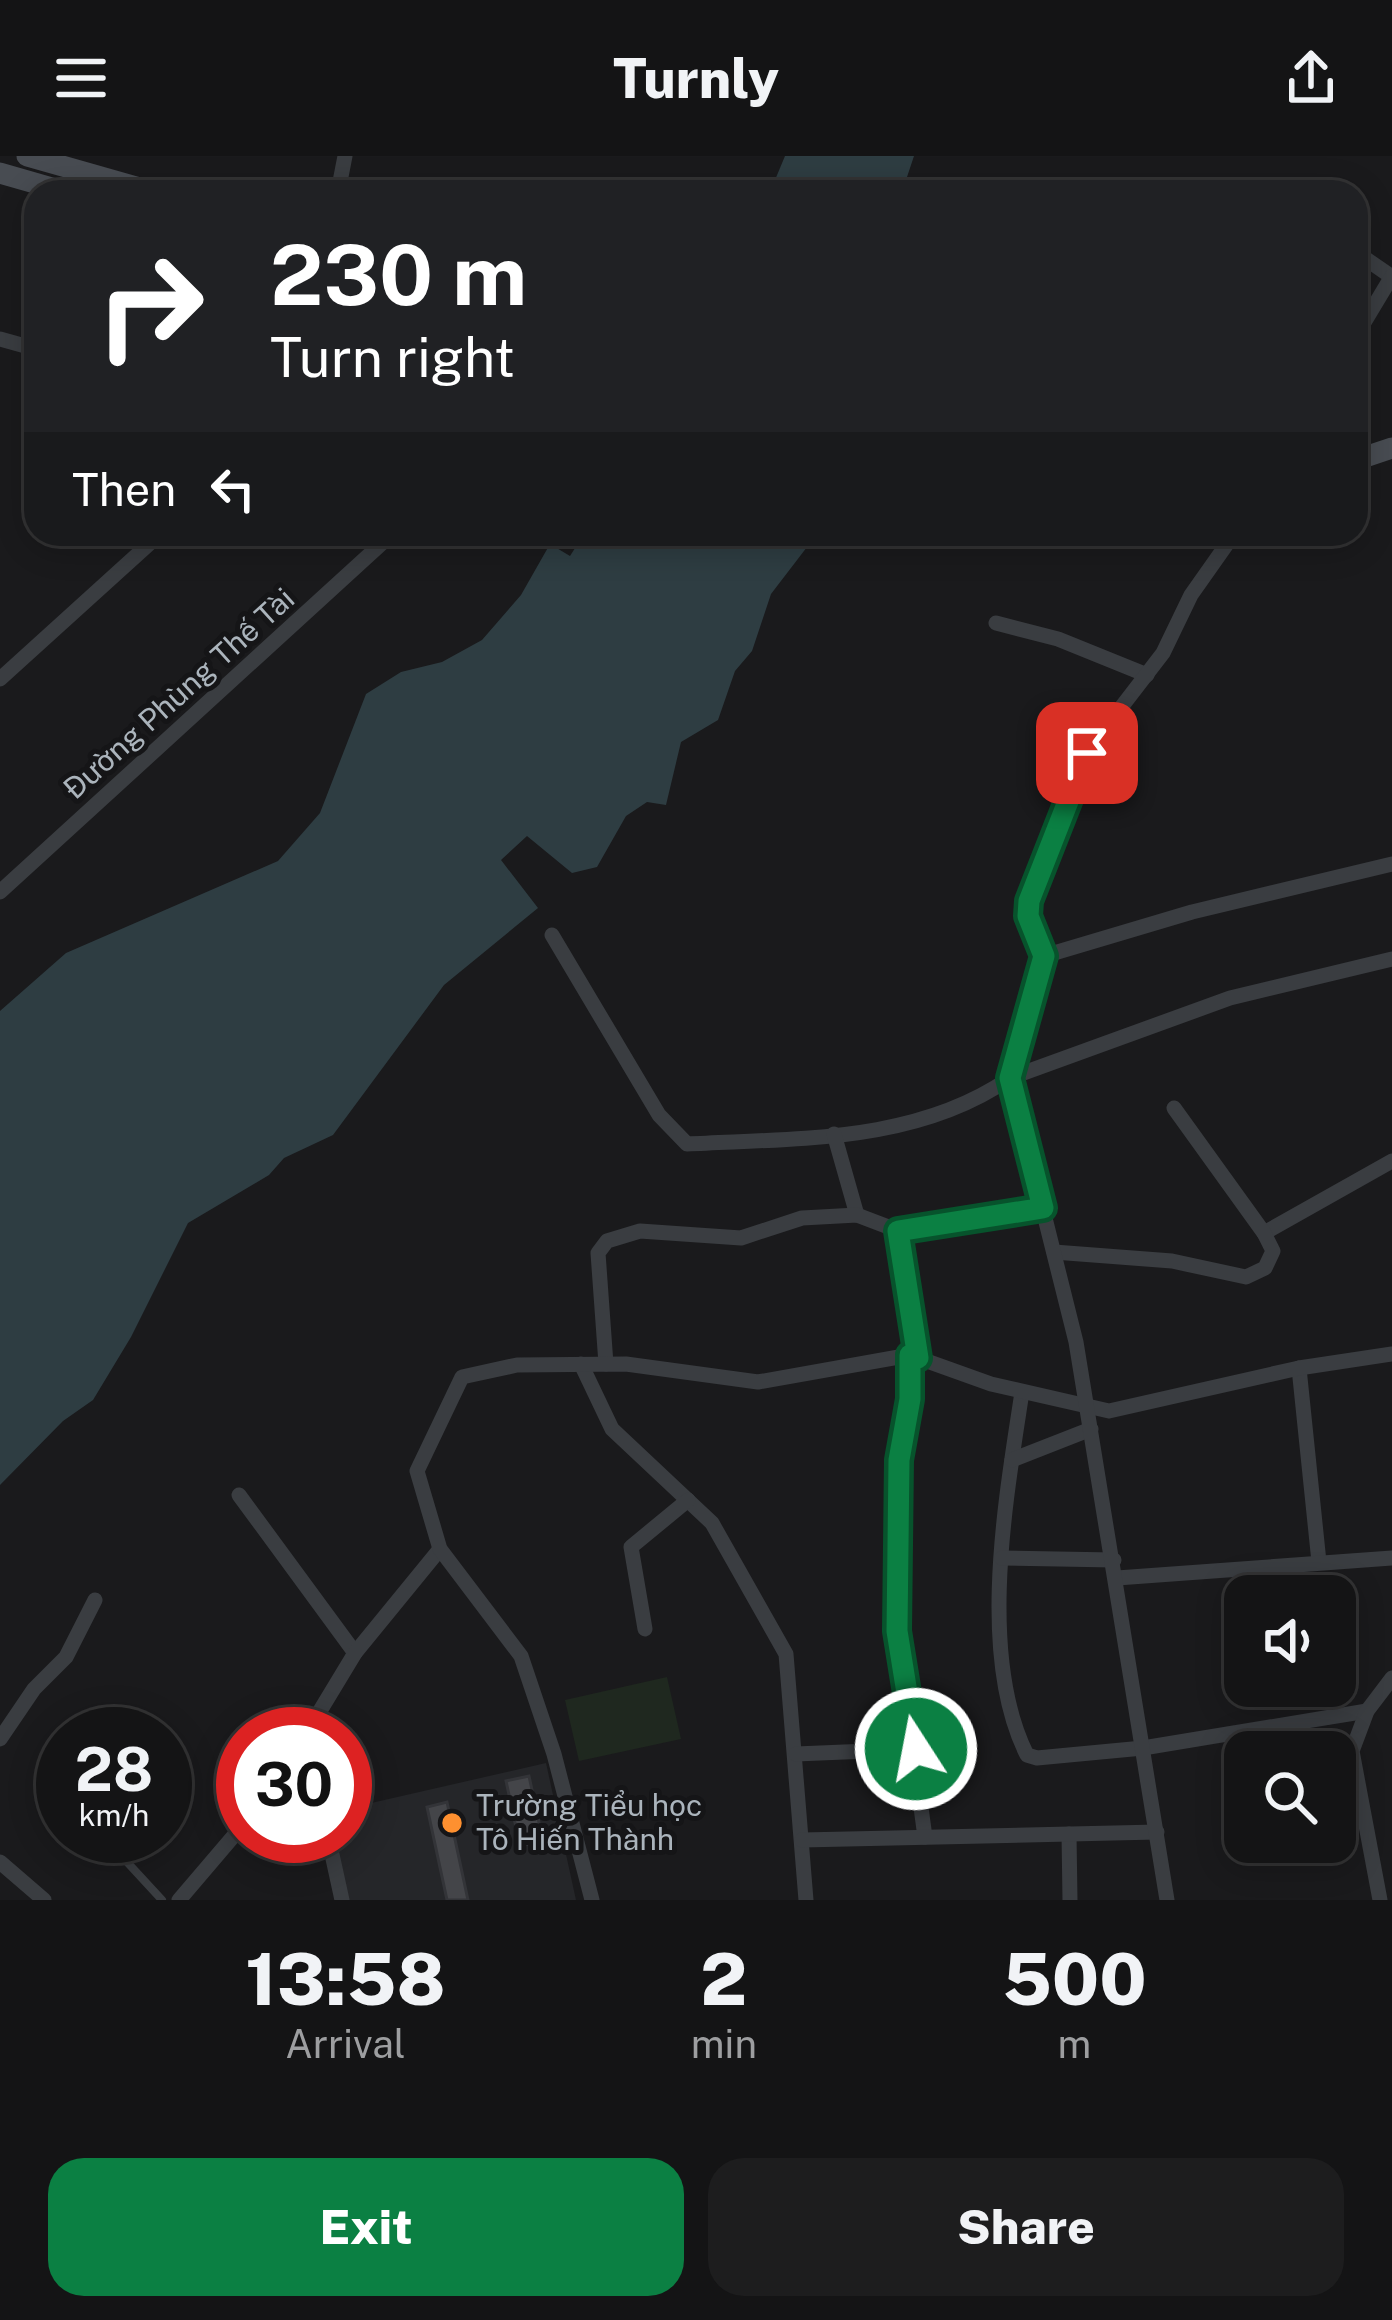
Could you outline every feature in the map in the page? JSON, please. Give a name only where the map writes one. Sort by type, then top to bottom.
[{"type":"main road","points":[[27,156],[112,180]]},
{"type":"street","points":[[1368,316],[1392,277]]},
{"type":"street","points":[[0,680],[147,546]]},
{"type":"street","name":"Đường Phùng Thế Tài","points":[[0,892],[379,546]]},
{"type":"street","points":[[1167,1900],[1087,1406],[1010,1078],[1044,956],[1028,916],[1029,901],[1087,753],[1147,675],[1191,595],[1226,546]]},
{"type":"street","points":[[996,623],[1058,639],[1147,675]]},
{"type":"street","points":[[1044,956],[1192,912],[1392,864]]},
{"type":"street","points":[[552,935],[659,1115],[687,1144],[902,1129],[979,1100],[1010,1078],[1230,998],[1392,959]]},
{"type":"street","points":[[1054,1252],[1172,1262],[1246,1277],[1265,1268],[1274,1250],[1174,1108]]},
{"type":"street","points":[[834,1134],[857,1215]]},
{"type":"street","points":[[1264,1233],[1392,1161]]},
{"type":"street","points":[[606,1364],[598,1253],[602,1244],[651,1231],[741,1238],[802,1218],[857,1215],[898,1231],[1043,1208]]},
{"type":"street","points":[[898,1231],[914,1357],[899,1460],[897,1631],[925,1838]]},
{"type":"street","points":[[592,1900],[554,1754],[521,1656],[440,1549],[417,1471],[461,1377],[483,1369],[606,1364],[758,1382],[914,1357],[1022,1392],[1109,1411],[1300,1368],[1392,1354]]},
{"type":"street","points":[[581,1364],[612,1429],[712,1523],[786,1654],[806,1900]]},
{"type":"street","points":[[1300,1368],[1319,1562]]},
{"type":"street","points":[[1022,1392],[1002,1558],[1004,1670],[1027,1755],[1143,1748],[1367,1711]]},
{"type":"street","points":[[1012,1460],[1091,1429]]},
{"type":"street","points":[[239,1496],[355,1653]]},
{"type":"street","points":[[645,1629],[632,1547],[688,1500]]},
{"type":"street","points":[[322,1707],[355,1653],[440,1549]]},
{"type":"street","points":[[1002,1558],[1116,1569],[1392,1558]]},
{"type":"street","points":[[0,1739],[34,1689],[65,1657],[95,1600]]},
{"type":"street","points":[[1380,1900],[1352,1751],[1367,1711],[1392,1678]]},
{"type":"street","points":[[796,1754],[916,1749]]},
{"type":"street","points":[[802,1840],[1157,1832]]},
{"type":"street","points":[[1069,1834],[1070,1900]]},
{"type":"street","points":[[179,1900],[216,1859]]},
{"type":"street","points":[[0,1862],[44,1900]]},
{"type":"street","points":[[334,1863],[342,1900]]},
{"type":"lane","points":[[128,1863],[162,1900]]},
{"type":"shaded area","points":[[785,156],[914,156],[906,180],[775,180]]},
{"type":"shaded area","points":[[549,546],[570,556],[576,546],[808,546],[771,594],[752,651],[735,671],[718,720],[681,742],[666,805],[647,802],[626,816],[597,867],[572,873],[527,836],[501,860],[538,908],[444,985],[333,1135],[284,1158],[269,1175],[188,1223],[131,1337],[93,1400],[63,1421],[0,1485],[0,1011],[66,953],[278,861],[320,813],[366,694],[401,672],[442,662],[482,640],[521,595]]},
{"type":"shaded area","points":[[667,1677],[681,1739],[579,1761],[565,1700]]},
{"type":"shaded area","name":"Trường Tiểu học Tô Hiến Thành","points":[[546,1763],[576,1900],[345,1900],[337,1863],[372,1863],[372,1803]]},
{"type":"building","points":[[529,1776],[543,1841],[520,1846],[506,1781]]},
{"type":"building","points":[[447,1802],[468,1900],[447,1900],[427,1807]]},
{"type":"place","name":"Trường Tiểu học Tô Hiến Thành","points":[[452,1823]]},
{"type":"route","points":[[916,1749],[897,1631],[902,1518],[899,1460],[910,1399],[910,1355],[918,1358],[898,1231],[1043,1208],[1010,1078],[1044,956],[1028,916],[1029,901],[1087,753]]}]
